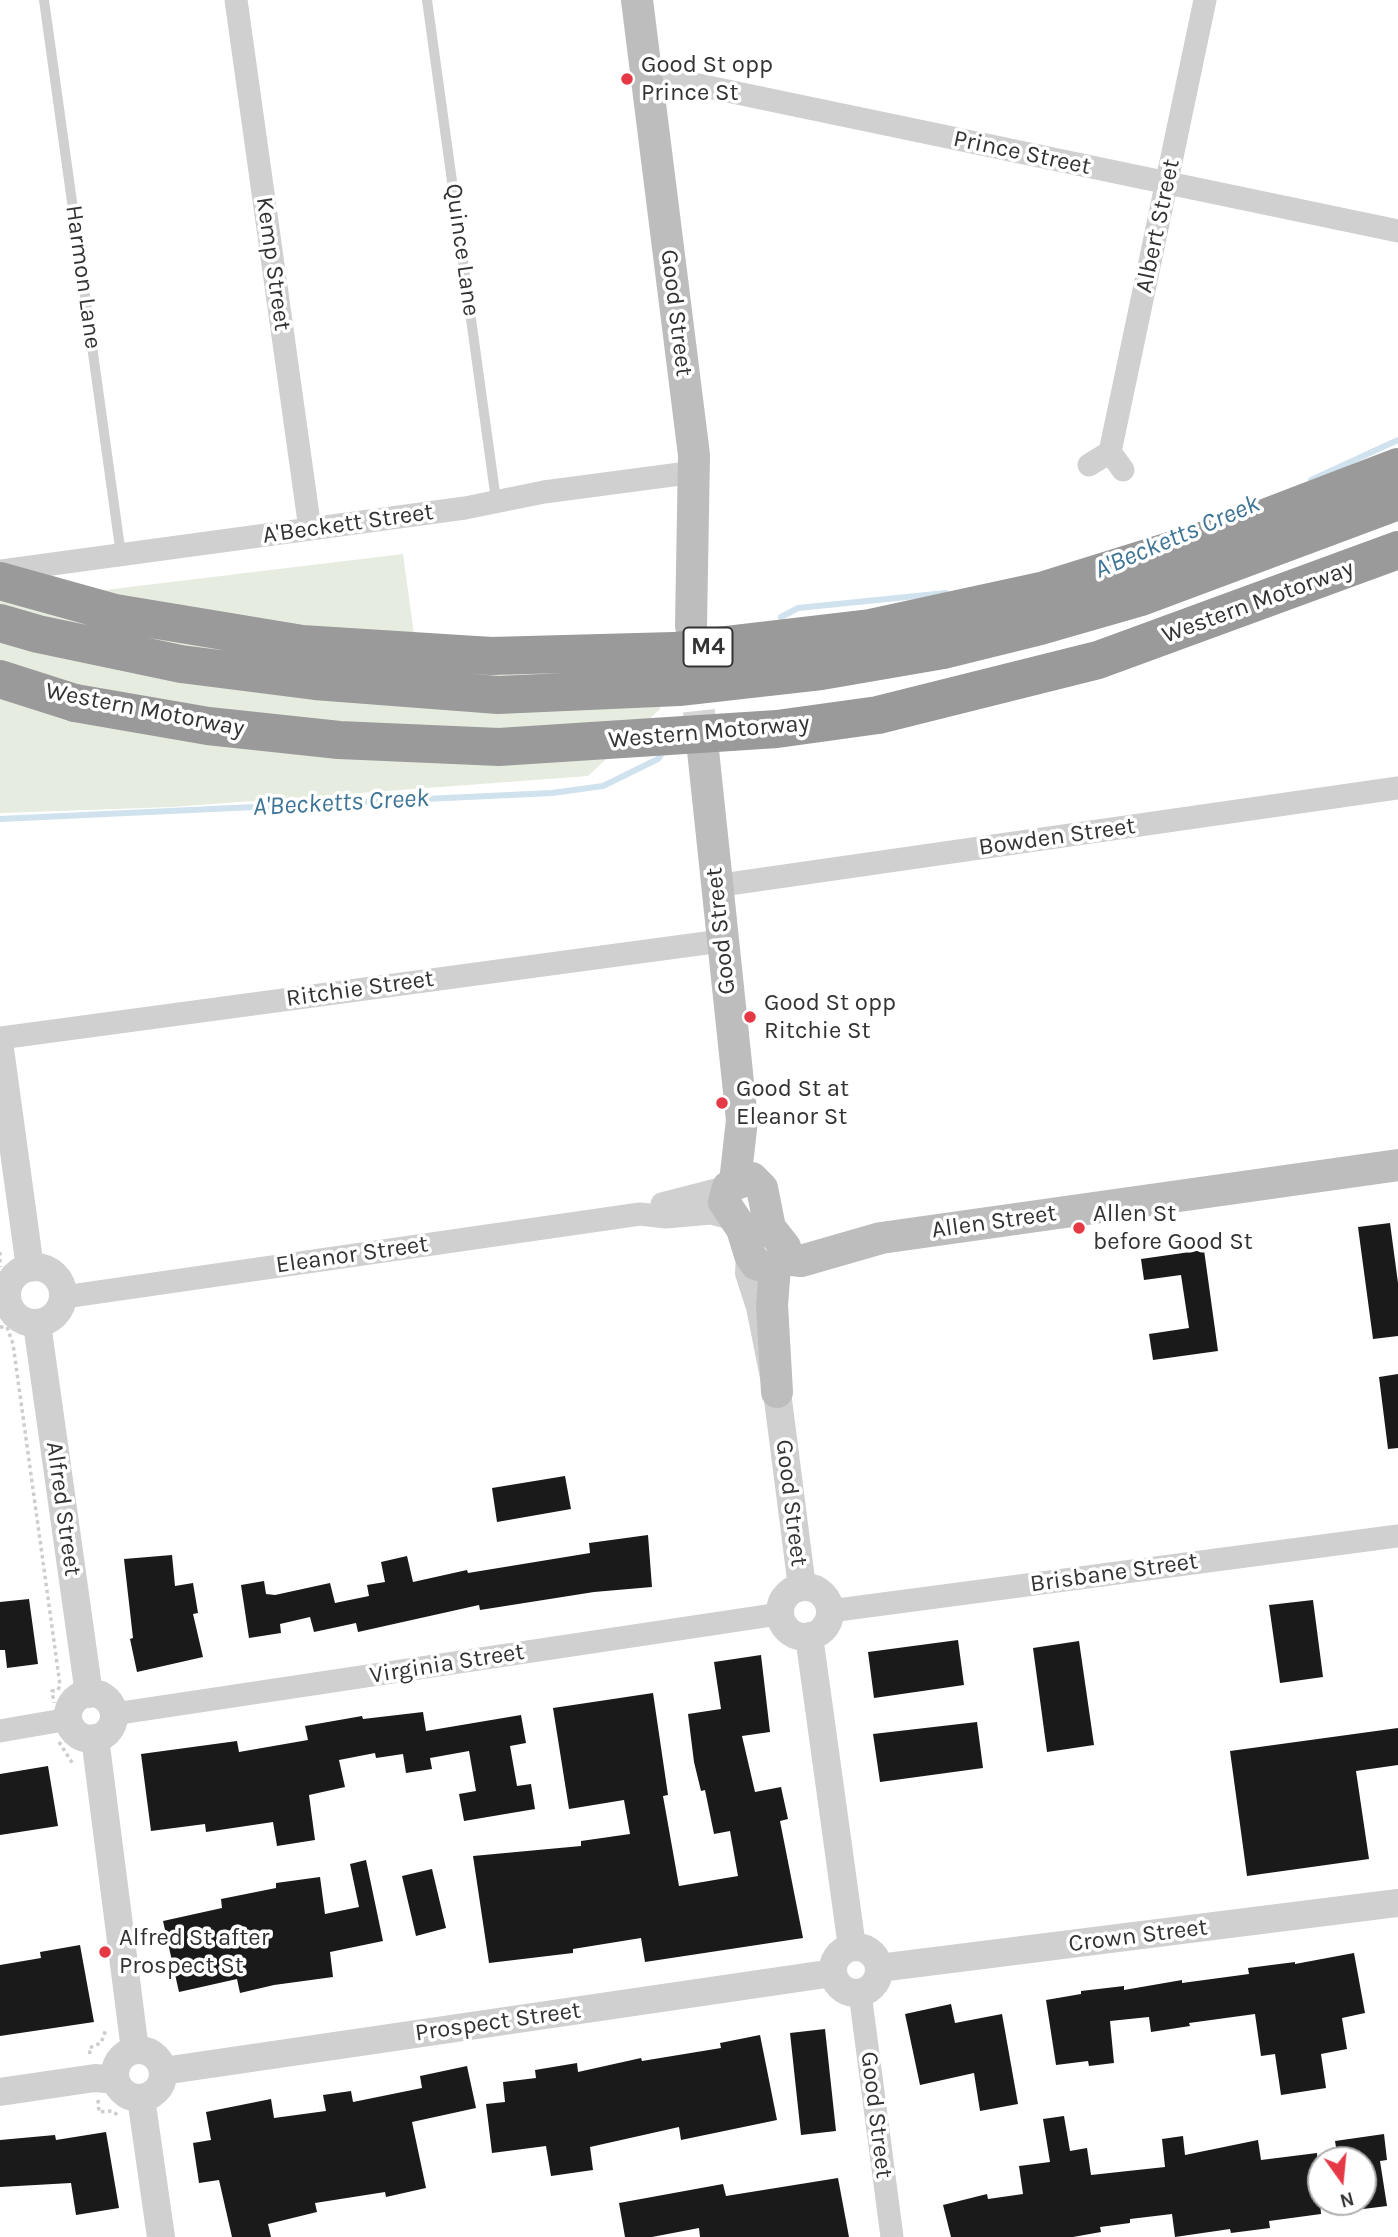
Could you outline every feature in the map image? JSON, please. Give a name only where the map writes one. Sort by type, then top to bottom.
[{"type":"highway","name":"M4","points":[[0,581],[115,613],[302,644],[491,656],[674,651],[870,628],[1045,590],[1215,537],[1398,467]]},
{"type":"highway","name":"Western Motorway","points":[[0,623],[38,634],[181,664],[314,681],[498,695],[679,687],[848,666],[943,650],[1040,626],[1213,571],[1398,501]]},
{"type":"highway","name":"Western Motorway","points":[[0,678],[75,703],[208,726],[339,740],[499,747],[777,729],[878,715],[1098,660],[1398,550]]},
{"type":"highway","points":[[0,686],[75,703]]},
{"type":"main road","name":"Good Street","points":[[637,0],[695,472],[691,626]]},
{"type":"main road","name":"Good Street","points":[[702,741],[715,886],[742,1120],[739,1194]]},
{"type":"main road","name":"Allen Street","points":[[771,1254],[819,1239],[881,1238],[1398,1165]]},
{"type":"main road","points":[[739,1194],[767,1219],[777,1392]]},
{"type":"main road","points":[[739,1194],[742,1229],[771,1254]]},
{"type":"street","name":"Kemp Street","points":[[236,0],[310,529]]},
{"type":"street","name":"Albert Street","points":[[1089,465],[1116,461],[1205,0]]},
{"type":"street","name":"Prince Street","points":[[646,74],[1398,231]]},
{"type":"street","name":"A'Beckett Street","points":[[0,571],[465,508],[496,500],[695,472]]},
{"type":"street","name":"Bowden Street","points":[[715,886],[1398,788]]},
{"type":"street","name":"Ritchie Street","points":[[0,1038],[721,941]]},
{"type":"street","points":[[0,1049],[30,1268]]},
{"type":"street","name":"Eleanor Street","points":[[64,1297],[640,1214],[666,1217],[711,1213],[739,1194]]},
{"type":"street","points":[[30,1268],[47,1270],[54,1274],[64,1297],[58,1312],[37,1324],[22,1321],[3,1311],[9,1284],[14,1276],[30,1268]]},
{"type":"street","name":"Alfred Street","points":[[37,1324],[89,1693]]},
{"type":"street","name":"Good Street","points":[[777,1392],[802,1587]]},
{"type":"street","name":"Brisbane Street","points":[[830,1611],[1398,1536]]},
{"type":"street","points":[[802,1587],[818,1590],[824,1595],[830,1611],[824,1628],[809,1636],[792,1634],[781,1622],[779,1614],[788,1593],[802,1587]]},
{"type":"street","name":"Virginia Street","points":[[114,1714],[779,1614]]},
{"type":"street","points":[[809,1636],[852,1947]]},
{"type":"street","points":[[0,1731],[61,1723],[75,1732],[95,1738],[108,1731],[114,1714],[106,1699],[89,1693],[76,1699],[61,1723]]},
{"type":"street","points":[[95,1738],[135,2050]]},
{"type":"street","name":"Crown Street","points":[[879,1968],[1398,1903]]},
{"type":"street","points":[[852,1947],[867,1950],[879,1968],[874,1984],[860,1993],[852,1993],[839,1986],[833,1973],[835,1959],[852,1947]]},
{"type":"street","name":"Prospect Street","points":[[163,2071],[833,1973]]},
{"type":"street","name":"Good Street","points":[[860,1993],[892,2237]]},
{"type":"street","points":[[135,2050],[152,2054],[163,2071],[162,2082],[155,2092],[141,2098],[126,2094],[116,2080],[118,2062],[135,2050]]},
{"type":"street","points":[[0,2092],[95,2078],[116,2080]]},
{"type":"street","points":[[141,2098],[161,2237]]},
{"type":"lane","name":"Harmon Lane","points":[[44,0],[121,555]]},
{"type":"lane","name":"Quince Lane","points":[[427,0],[496,500]]},
{"type":"path","points":[[0,1252],[0,1267]]},
{"type":"path","points":[[3,1311],[7,1327],[12,1334],[60,1685],[58,1690],[52,1691],[74,1775]]},
{"type":"path","points":[[91,2056],[89,2049],[100,2043],[106,2034],[107,2020]]},
{"type":"path","points":[[98,2102],[100,2112],[112,2110],[119,2114],[121,2123]]},
{"type":"shaded area","points":[[403,554],[414,635],[656,640],[660,709],[588,776],[172,807],[0,813],[0,584],[80,593]]},
{"type":"building","points":[[1390,1223],[1398,1283],[1398,1336],[1373,1339],[1358,1227]]},
{"type":"building","points":[[1204,1250],[1218,1351],[1153,1360],[1149,1334],[1189,1328],[1181,1275],[1144,1280],[1141,1259]]},
{"type":"building","points":[[1398,1374],[1398,1448],[1388,1449],[1379,1377]]},
{"type":"building","points":[[565,1476],[571,1509],[497,1522],[492,1488]]},
{"type":"building","points":[[648,1535],[652,1587],[594,1592],[480,1610],[479,1605],[358,1632],[356,1623],[314,1632],[310,1617],[280,1624],[281,1633],[249,1638],[241,1585],[264,1581],[266,1594],[275,1595],[330,1583],[335,1603],[369,1596],[367,1585],[385,1582],[381,1562],[407,1556],[413,1582],[467,1570],[468,1573],[590,1553],[589,1543]]},
{"type":"building","points":[[172,1555],[175,1586],[193,1583],[198,1613],[193,1614],[203,1657],[137,1672],[130,1639],[133,1638],[124,1559]]},
{"type":"building","points":[[29,1599],[38,1664],[7,1668],[5,1650],[0,1650],[0,1602]]},
{"type":"building","points":[[1313,1600],[1323,1677],[1280,1683],[1269,1605]]},
{"type":"building","points":[[958,1640],[964,1685],[874,1698],[868,1652]]},
{"type":"building","points":[[1079,1641],[1094,1745],[1047,1752],[1033,1648]]},
{"type":"building","points":[[761,1655],[770,1732],[742,1736],[755,1792],[781,1787],[788,1819],[780,1821],[803,1938],[645,1962],[641,1938],[573,1949],[573,1953],[489,1963],[473,1856],[581,1846],[581,1841],[630,1834],[624,1800],[569,1809],[553,1708],[653,1693],[668,1795],[663,1796],[679,1886],[738,1876],[730,1831],[714,1834],[705,1790],[701,1791],[694,1762],[688,1714],[721,1709],[714,1662]]},
{"type":"building","points":[[423,1712],[426,1731],[521,1715],[526,1743],[510,1746],[517,1786],[531,1784],[535,1809],[464,1821],[459,1794],[476,1791],[469,1751],[430,1758],[432,1769],[406,1773],[403,1754],[376,1758],[375,1753],[339,1760],[345,1787],[309,1795],[315,1840],[277,1846],[273,1822],[206,1832],[205,1824],[151,1831],[141,1754],[237,1741],[239,1752],[308,1740],[305,1726],[362,1716],[363,1719]]},
{"type":"building","points":[[977,1722],[983,1768],[880,1782],[873,1734]]},
{"type":"building","points":[[1398,1728],[1398,1765],[1356,1771],[1369,1859],[1247,1876],[1230,1751]]},
{"type":"building","points":[[48,1766],[58,1826],[0,1835],[0,1774]]},
{"type":"building","points":[[366,1860],[383,1941],[330,1952],[333,1977],[274,1985],[240,1993],[237,1979],[179,1992],[163,1921],[222,1908],[221,1899],[276,1888],[276,1883],[320,1877],[325,1914],[359,1907],[350,1864]]},
{"type":"building","points":[[432,1869],[446,1928],[416,1936],[402,1876]]},
{"type":"building","points":[[80,1945],[94,2022],[0,2036],[0,1965],[41,1958],[40,1952]]},
{"type":"building","points":[[1354,1953],[1365,2013],[1342,2018],[1347,2049],[1321,2054],[1326,2088],[1281,2095],[1275,2054],[1261,2056],[1255,2014],[1189,2023],[1190,2026],[1151,2032],[1149,2017],[1110,2021],[1114,2063],[1089,2066],[1088,2061],[1056,2065],[1046,2000],[1081,1994],[1081,1991],[1124,1986],[1124,1990],[1182,1980],[1182,1983],[1249,1974],[1248,1968],[1295,1964]]},
{"type":"building","points":[[951,2004],[955,2023],[1002,2014],[1018,2104],[980,2111],[974,2073],[920,2085],[905,2014]]},
{"type":"building","points":[[825,2029],[836,2131],[801,2135],[790,2033]]},
{"type":"building","points":[[760,2035],[777,2120],[681,2140],[679,2127],[590,2147],[593,2170],[551,2176],[546,2146],[492,2153],[486,2104],[505,2102],[503,2082],[536,2078],[535,2070],[577,2063],[578,2072],[641,2058],[642,2061],[721,2048],[720,2043]]},
{"type":"building","points":[[467,2066],[476,2108],[412,2122],[426,2188],[386,2197],[385,2192],[315,2203],[317,2212],[268,2224],[271,2237],[232,2237],[219,2180],[199,2183],[193,2143],[211,2140],[206,2112],[271,2099],[274,2118],[326,2111],[323,2095],[351,2091],[353,2102],[422,2088],[420,2076]]},
{"type":"building","points":[[1064,2116],[1070,2151],[1087,2148],[1091,2175],[1165,2167],[1162,2139],[1183,2136],[1185,2155],[1258,2140],[1261,2160],[1307,2154],[1307,2216],[1269,2221],[1270,2228],[1231,2233],[1230,2229],[1175,2237],[1172,2214],[1130,2219],[1130,2223],[1100,2227],[1101,2232],[1073,2237],[951,2237],[943,2205],[987,2194],[988,2199],[1023,2194],[1019,2166],[1050,2162],[1043,2119]]},
{"type":"building","points":[[106,2132],[119,2208],[76,2215],[71,2183],[0,2187],[0,2140],[55,2135],[56,2140]]},
{"type":"building","points":[[1384,2134],[1387,2160],[1380,2161],[1387,2206],[1377,2207],[1377,2146],[1336,2146],[1335,2141]]},
{"type":"building","points":[[838,2178],[849,2237],[700,2237],[699,2228],[652,2237],[625,2237],[619,2203],[723,2184],[726,2196]]},
{"type":"waterway","name":"A'Becketts Creek","points":[[1311,480],[1398,440]]},
{"type":"waterway","name":"A'Becketts Creek","points":[[781,617],[798,608],[946,593]]},
{"type":"waterway","name":"A'Becketts Creek","points":[[0,819],[552,793],[603,786],[658,759],[665,749]]},
{"type":"tunnel","points":[[694,663],[702,741]]},
{"type":"place","name":"Good St opp Prince St","points":[[627,79]]},
{"type":"place","name":"Good St opp Ritchie St","points":[[750,1017]]},
{"type":"place","name":"Good St at Eleanor St","points":[[722,1103]]},
{"type":"place","name":"Allen St before Good St","points":[[1079,1228]]},
{"type":"place","name":"Alfred St after Prospect St","points":[[105,1952]]}]
